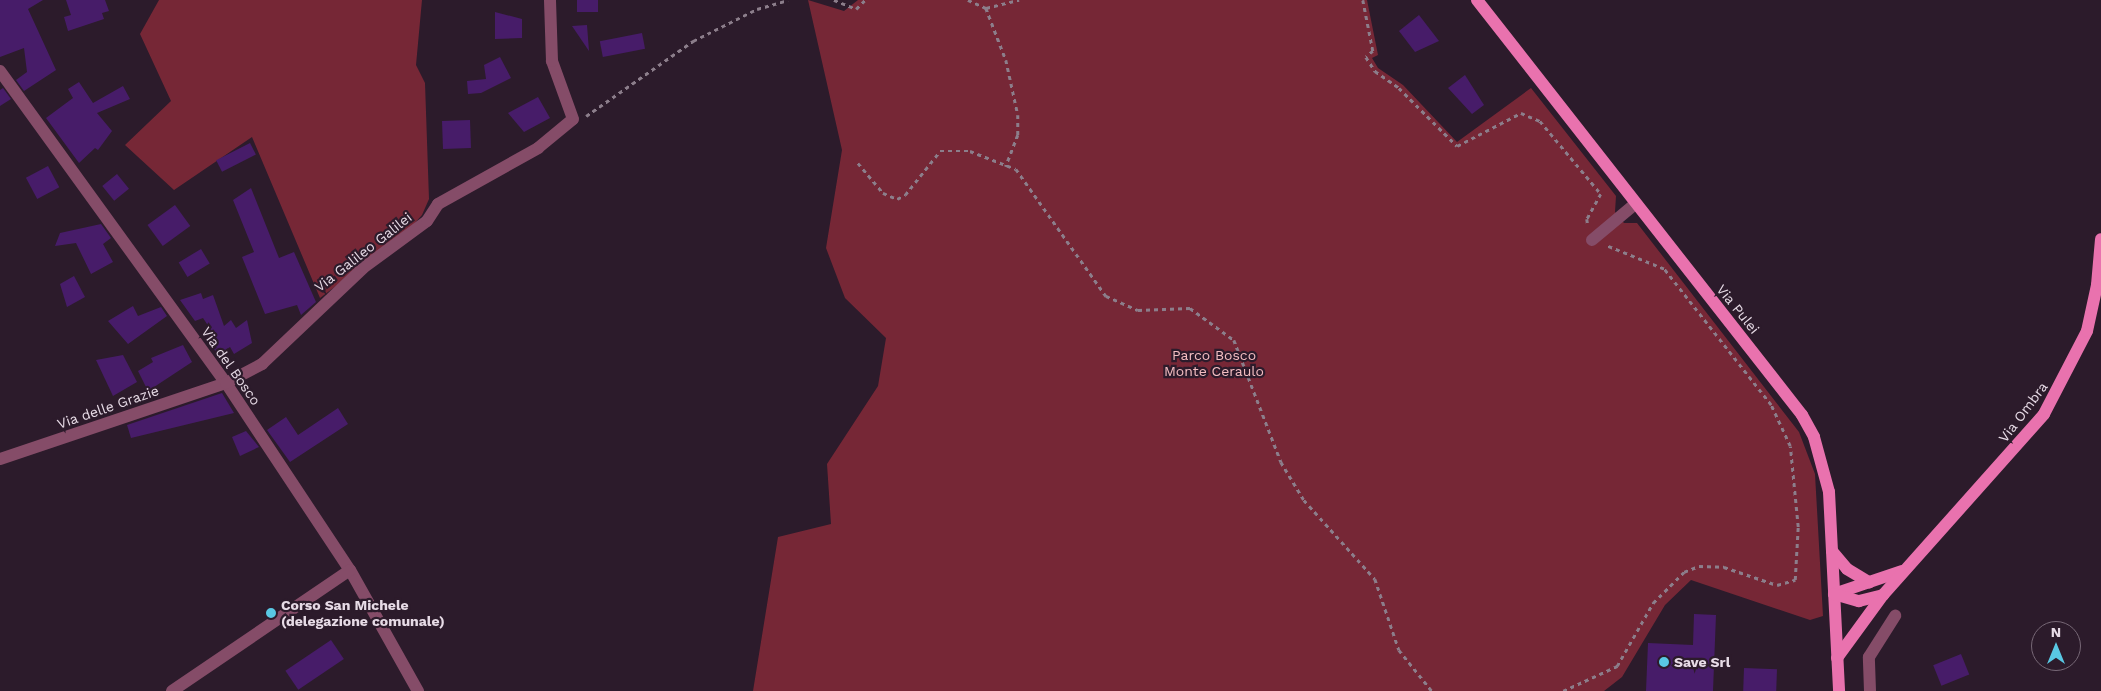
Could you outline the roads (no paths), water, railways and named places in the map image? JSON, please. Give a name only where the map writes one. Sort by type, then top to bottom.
[{"type":"main road","name":"Via Pulei","points":[[1477,0],[1802,415],[1814,437],[1829,492],[1839,691]]},
{"type":"main road","name":"Via Ombra","points":[[1837,658],[1883,595],[2015,448],[2060,388],[2093,308],[2101,239]]},
{"type":"main road","points":[[1832,551],[1847,569],[1868,582]]},
{"type":"main road","points":[[1834,594],[1904,570]]},
{"type":"main road","points":[[1834,594],[1859,600],[1883,595]]},
{"type":"street","name":"Via Galileo Galilei","points":[[226,383],[262,364],[363,268],[427,221],[438,204],[538,148],[573,119],[552,62],[550,0]]},
{"type":"street","name":"Via del Bosco","points":[[0,71],[226,383],[350,570],[418,691]]},
{"type":"street","points":[[1592,240],[1635,204]]},
{"type":"street","name":"Via delle Grazie","points":[[0,459],[226,383]]},
{"type":"street","points":[[172,691],[350,570]]},
{"type":"street","points":[[1870,691],[1868,657],[1895,616]]},
{"type":"place","name":"Corso San Michele (delegazione comunale)","points":[[271,613]]},
{"type":"place","name":"Save Srl","points":[[1664,662]]},
{"type":"park label","name":"Parco Bosco Monte Ceraulo","points":[[1214,364]]}]
